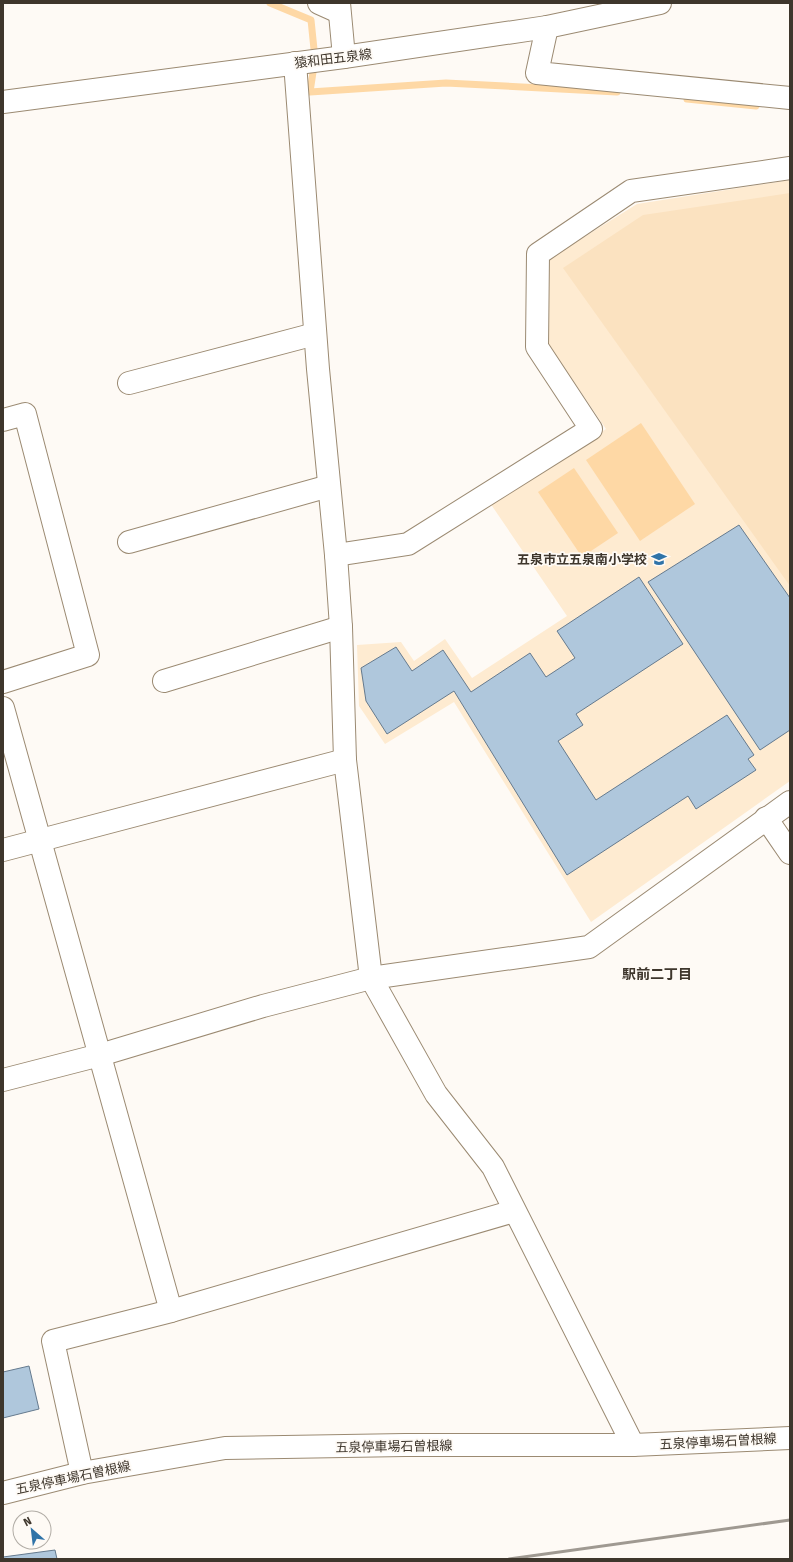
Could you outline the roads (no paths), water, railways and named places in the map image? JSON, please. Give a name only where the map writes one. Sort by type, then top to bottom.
[{"type":"street","points":[[319,3],[339,8],[344,57]]},
{"type":"street","name":"猿和田五泉線","points":[[3,102],[344,57],[547,27],[660,3]]},
{"type":"street","points":[[547,27],[537,73],[790,98]]},
{"type":"street","points":[[295,63],[315,334],[336,555],[341,627],[345,760],[371,978],[436,1094],[492,1167],[634,1445]]},
{"type":"street","points":[[336,555],[408,544],[591,428],[537,347],[538,254],[631,191],[790,168]]},
{"type":"street","points":[[129,383],[315,334]]},
{"type":"street","points":[[3,420],[25,414],[88,654],[3,682]]},
{"type":"street","points":[[129,542],[329,486]]},
{"type":"street","points":[[164,681],[341,627]]},
{"type":"street","points":[[3,708],[171,1311]]},
{"type":"street","points":[[3,850],[345,760]]},
{"type":"street","points":[[3,1080],[100,1055],[263,1006],[371,978],[589,947],[790,802]]},
{"type":"street","points":[[766,818],[790,853]]},
{"type":"street","points":[[82,1473],[54,1342],[171,1311],[514,1211]]},
{"type":"street","name":"五泉停車場石曽根線","points":[[3,1493],[82,1473],[225,1448],[405,1445],[634,1445],[790,1438]]},
{"type":"waterway","points":[[270,3],[311,20],[315,59],[310,92],[446,83],[617,92]]},
{"type":"waterway","points":[[687,99],[756,106]]},
{"type":"railway","points":[[509,1559],[790,1520]]},
{"type":"place","name":"五泉市立五泉南小学校","points":[[659,559]]},
{"type":"district","name":"駅前二丁目","points":[[657,974]]}]
